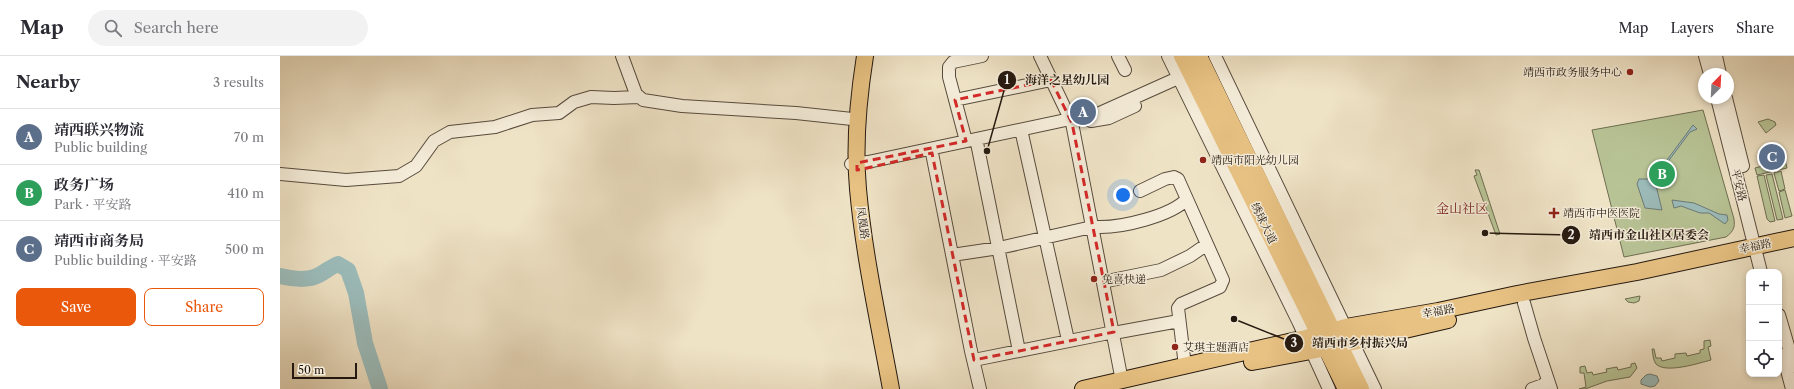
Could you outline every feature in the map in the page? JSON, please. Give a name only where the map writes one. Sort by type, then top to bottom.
[{"type":"main road","name":"凤凰路","points":[[857,56],[852,119],[859,245],[882,389]]},
{"type":"main road","name":"凤凰路","points":[[865,56],[858,107],[854,167],[868,263],[891,389]]},
{"type":"main road","name":"绣球大道","points":[[1199,56],[1259,212],[1329,339],[1361,389]]},
{"type":"main road","name":"绣球大道","points":[[1178,57],[1232,141],[1281,223],[1323,311],[1329,339],[1346,389]]},
{"type":"main road","name":"幸福路","points":[[1124,383],[1185,366],[1524,303],[1760,250],[1794,238]]},
{"type":"main road","name":"幸福路","points":[[1083,389],[1124,383],[1329,339],[1438,312],[1760,250],[1794,247]]},
{"type":"street","points":[[622,56],[638,97]]},
{"type":"street","points":[[982,56],[953,62],[949,66],[949,77],[955,100],[972,142],[999,248],[1019,351]]},
{"type":"street","points":[[1040,56],[1073,121]]},
{"type":"street","points":[[1047,56],[1073,121],[1116,332]]},
{"type":"street","points":[[1118,56],[1125,70]]},
{"type":"street","points":[[1215,56],[1331,297],[1329,389]]},
{"type":"street","points":[[1706,56],[1709,68]]},
{"type":"street","points":[[1716,56],[1719,68]]},
{"type":"street","points":[[1178,57],[1180,81],[1255,234],[1329,339],[1375,389]]},
{"type":"street","points":[[955,100],[1051,80]]},
{"type":"street","points":[[854,167],[932,153],[972,142],[1022,134],[1073,121],[1091,116],[1180,81]]},
{"type":"street","points":[[280,174],[346,180],[399,176],[416,166],[434,141],[450,132],[495,126],[532,115],[559,113],[574,102],[591,96],[614,98],[638,97],[659,104],[796,113],[852,119]]},
{"type":"street","name":"平安路","points":[[1719,104],[1760,250],[1767,269]]},
{"type":"street","name":"平安路","points":[[1727,104],[1760,250],[1761,269]]},
{"type":"street","points":[[854,167],[1073,121]]},
{"type":"street","points":[[1219,158],[1232,141],[1248,126]]},
{"type":"street","points":[[1022,134],[1044,239],[1068,340]]},
{"type":"street","points":[[932,153],[971,351],[980,389]]},
{"type":"street","points":[[1140,191],[1165,179],[1174,177],[1179,181],[1206,245],[1222,277],[1223,283],[1220,287],[1181,304],[1178,308],[1178,321],[1185,366]]},
{"type":"street","points":[[952,255],[999,248],[1095,227],[1119,226],[1145,220],[1179,205],[1187,199]]},
{"type":"street","points":[[1281,223],[1287,205]]},
{"type":"street","points":[[1255,234],[1259,212]]},
{"type":"street","points":[[1095,227],[1107,281],[1124,383]]},
{"type":"street","points":[[1107,281],[1161,270],[1190,256],[1206,245]]},
{"type":"street","points":[[1323,311],[1331,297]]},
{"type":"street","points":[[1524,303],[1549,385],[1543,384],[1532,389]]},
{"type":"street","points":[[974,360],[1068,340],[1178,321]]},
{"type":"street","points":[[1782,325],[1794,366]]},
{"type":"street","points":[[1779,341],[1792,389]]},
{"type":"highlighted area","points":[[1051,80],[1072,123],[1114,332],[974,360],[932,153],[857,170],[857,163],[966,141],[955,100]]},
{"type":"green space","points":[[1703,110],[1734,219],[1734,227],[1731,233],[1726,237],[1624,257],[1592,130]]},
{"type":"green space","points":[[1768,119],[1775,122],[1776,125],[1766,133],[1758,122]]},
{"type":"green space","points":[[1785,160],[1787,168],[1757,175],[1755,168]]},
{"type":"green space","points":[[1475,170],[1479,170],[1500,234],[1496,235],[1474,176],[1477,175]]},
{"type":"green space","points":[[1781,171],[1785,189],[1779,191],[1774,173]]},
{"type":"green space","points":[[1772,174],[1783,219],[1777,220],[1766,175]]},
{"type":"green space","points":[[1764,175],[1775,221],[1770,222],[1767,219],[1757,176]]},
{"type":"green space","points":[[1785,190],[1792,216],[1785,218],[1779,192]]},
{"type":"green space","points":[[1640,296],[1639,301],[1634,303],[1628,302],[1625,299]]},
{"type":"green space","points":[[1710,340],[1711,346],[1708,347],[1711,360],[1675,368],[1661,367],[1654,361],[1652,349],[1654,349],[1656,358],[1661,358],[1662,361],[1675,358],[1675,354],[1686,353],[1687,356],[1700,353],[1700,350],[1704,349],[1704,341]]},
{"type":"green space","points":[[1635,363],[1637,368],[1630,377],[1607,381],[1585,389],[1579,389],[1586,387],[1584,373],[1580,373],[1580,367],[1585,366],[1587,373],[1592,372],[1593,375],[1607,372],[1606,369],[1617,367],[1618,370],[1631,367],[1631,364]]},
{"type":"water","points":[[1693,125],[1697,129],[1690,132],[1664,167],[1664,164]]},
{"type":"water","points":[[1653,173],[1662,210],[1645,208],[1637,184],[1639,179],[1648,179]]},
{"type":"water","points":[[1672,200],[1694,203],[1719,214],[1727,215],[1728,220],[1725,224],[1709,213],[1700,213],[1681,206],[1674,208]]},
{"type":"water","points":[[1650,374],[1657,376],[1659,381],[1655,386],[1650,387],[1641,384],[1641,380],[1646,375]]},
{"type":"waterway","points":[[280,276],[294,279],[315,277],[338,264],[348,270],[356,293],[365,343],[380,389]]},
{"type":"place","name":"靖西市政务服务中心","points":[[1630,72]]},
{"type":"place","name":"靖西联兴物流","points":[[1083,112]]},
{"type":"place","name":"海洋之星幼儿园","points":[[987,151]]},
{"type":"place","name":"靖西市商务局","points":[[1772,157]]},
{"type":"place","name":"靖西市阳光幼儿园","points":[[1203,160]]},
{"type":"place","name":"政务广场","points":[[1662,174]]},
{"type":"place","name":"靖西市中医医院","points":[[1554,213]]},
{"type":"place","name":"靖西市金山社区居委会","points":[[1485,233]]},
{"type":"place","name":"兔喜快递","points":[[1094,279]]},
{"type":"place","name":"靖西市乡村振兴局","points":[[1234,319]]},
{"type":"place","name":"艾琪主题酒店","points":[[1175,347]]},
{"type":"district","name":"金山社区","points":[[1462,208]]}]
